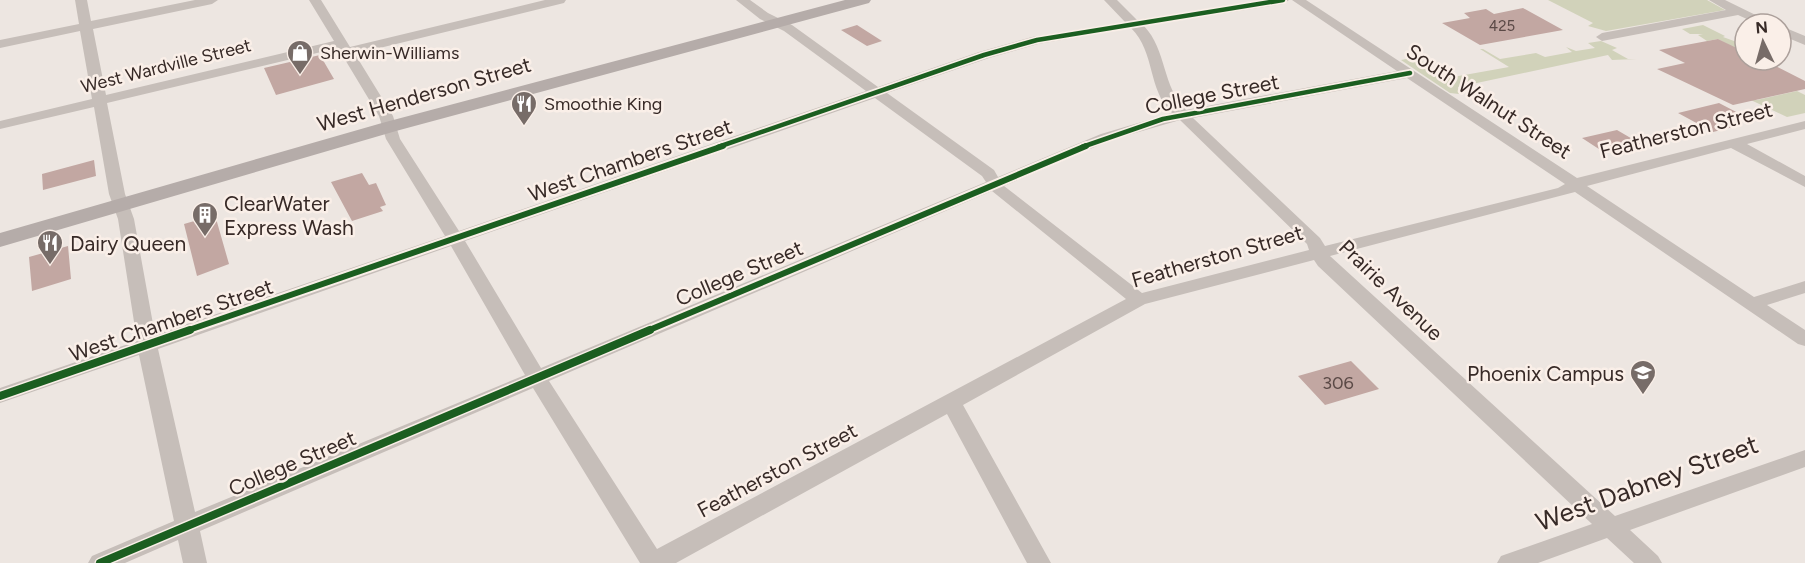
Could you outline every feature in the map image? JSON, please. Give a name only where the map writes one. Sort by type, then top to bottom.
[{"type":"main road","name":"West Henderson Street","points":[[0,240],[390,127],[776,21],[863,0]]},
{"type":"street","points":[[81,0],[147,345],[195,563]]},
{"type":"street","points":[[0,44],[212,0]]},
{"type":"street","points":[[315,0],[381,107],[393,139],[455,238],[536,377],[653,563]]},
{"type":"street","name":"West Wardville Street","points":[[0,125],[99,101],[560,0]]},
{"type":"street","points":[[742,0],[877,91],[988,173],[999,190],[1139,300]]},
{"type":"street","name":"Prairie Avenue","points":[[1110,0],[1149,39],[1166,96],[1181,115],[1314,242],[1324,262],[1650,563]]},
{"type":"street","name":"West Chambers Street","points":[[0,396],[984,54],[1037,40],[1283,0]]},
{"type":"street","name":"South Walnut Street","points":[[1298,0],[1805,339]]},
{"type":"street","points":[[1715,0],[1740,11]]},
{"type":"street","points":[[1602,37],[1740,11]]},
{"type":"street","name":"College Street","points":[[100,563],[1122,131],[1181,115],[1410,74]]},
{"type":"street","name":"Featherston Street","points":[[653,563],[1139,300],[1320,252],[1563,192],[1586,180],[1805,125]]},
{"type":"street","points":[[1733,143],[1805,182]]},
{"type":"street","points":[[1751,303],[1805,287]]},
{"type":"street","points":[[951,402],[1039,563]]},
{"type":"street","name":"West Dabney Street","points":[[1509,563],[1805,458]]},
{"type":"green space","points":[[1548,0],[1707,0],[1725,10],[1606,31],[1588,26],[1593,23]]},
{"type":"green space","points":[[1703,25],[1733,41],[1733,47],[1718,39],[1707,41],[1698,35],[1703,34],[1690,34],[1682,29]]},
{"type":"green space","points":[[1601,41],[1617,48],[1612,50],[1628,59],[1637,59],[1612,60],[1608,55],[1458,87],[1459,94],[1450,93],[1401,60],[1416,57],[1424,63],[1420,64],[1442,79],[1509,67],[1480,49],[1500,59],[1536,53],[1545,57],[1572,52],[1566,47],[1576,51],[1595,48],[1588,43]]},
{"type":"green space","points":[[1797,91],[1805,95],[1805,113],[1787,117],[1738,94],[1743,93],[1757,100]]},
{"type":"building","points":[[1523,8],[1563,30],[1480,45],[1442,23],[1470,18],[1464,13],[1486,9],[1494,14]]},
{"type":"building","points":[[857,25],[882,41],[867,46],[841,30]]},
{"type":"building","points":[[1718,39],[1733,46],[1733,72],[1787,72],[1805,81],[1805,89],[1733,105],[1657,69],[1685,63],[1659,50]]},
{"type":"building","name":"Sherwin-Williams","points":[[320,55],[334,79],[276,95],[264,68]]},
{"type":"building","points":[[1719,103],[1744,116],[1722,122],[1733,127],[1713,132],[1678,113]]},
{"type":"building","points":[[1617,130],[1641,144],[1605,153],[1582,138]]},
{"type":"building","points":[[94,160],[96,176],[43,190],[42,174]]},
{"type":"building","points":[[362,173],[369,185],[376,183],[386,205],[380,207],[383,211],[352,221],[331,182]]},
{"type":"building","name":"ClearWater Express Wash","points":[[215,215],[229,264],[197,276],[184,224]]},
{"type":"building","name":"Dairy Queen","points":[[68,246],[71,279],[32,291],[29,257]]},
{"type":"building","points":[[1351,361],[1379,389],[1325,405],[1298,376]]},
{"type":"cycle path","points":[[0,396],[984,55],[1037,40],[1283,0]]},
{"type":"cycle path","points":[[100,563],[1106,137],[1163,119],[1410,73]]},
{"type":"place","name":"Sherwin-Williams","points":[[300,76]]},
{"type":"place","name":"Smoothie King","points":[[524,127]]},
{"type":"place","name":"ClearWater Express Wash","points":[[205,238]]},
{"type":"place","name":"Dairy Queen","points":[[50,266]]},
{"type":"place","name":"Phoenix Campus","points":[[1643,396]]}]
